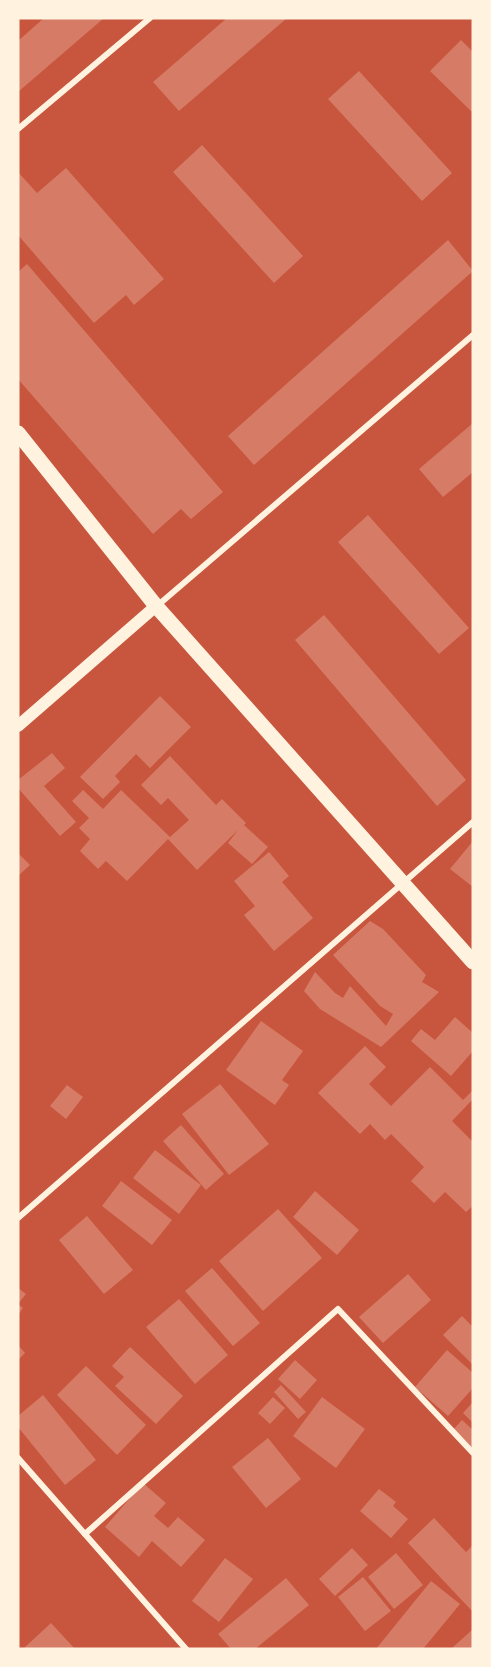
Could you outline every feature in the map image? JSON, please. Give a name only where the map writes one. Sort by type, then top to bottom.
[{"type":"main road","points":[[18,433],[156,606],[473,962]]},
{"type":"main road","points":[[18,726],[156,606]]},
{"type":"street","points":[[18,129],[150,18]]},
{"type":"street","points":[[156,606],[473,335]]},
{"type":"street","points":[[18,1218],[473,822]]},
{"type":"street","points":[[85,1534],[338,1309],[473,1453]]},
{"type":"street","points":[[18,1458],[186,1649]]},
{"type":"building","points":[[44,18],[104,18],[18,92],[18,41]]},
{"type":"building","points":[[227,18],[287,18],[179,111],[153,82]]},
{"type":"building","points":[[461,40],[473,52],[473,113],[430,71]]},
{"type":"building","points":[[359,71],[452,173],[422,201],[328,99]]},
{"type":"building","points":[[202,145],[303,256],[274,283],[173,172]]},
{"type":"building","points":[[66,168],[164,279],[134,305],[126,295],[94,323],[18,235],[18,172],[37,193]]},
{"type":"building","points":[[448,240],[473,271],[254,465],[228,436]]},
{"type":"building","points":[[27,264],[223,492],[191,519],[181,509],[153,534],[18,379],[18,272]]},
{"type":"building","points":[[473,423],[473,472],[443,497],[419,469]]},
{"type":"building","points":[[368,515],[469,628],[439,654],[338,542]]},
{"type":"building","points":[[324,615],[466,780],[437,806],[295,640]]},
{"type":"building","points":[[160,696],[191,727],[150,768],[136,754],[115,776],[120,782],[103,799],[80,777]]},
{"type":"building","points":[[52,753],[65,768],[44,786],[76,822],[60,836],[18,788],[18,780]]},
{"type":"building","points":[[170,756],[216,805],[222,799],[246,823],[244,825],[268,847],[252,864],[228,843],[238,830],[197,870],[168,839],[127,881],[106,861],[98,869],[80,851],[90,839],[79,828],[89,818],[72,801],[83,790],[103,809],[121,790],[170,837],[189,820],[168,798],[161,805],[141,785]]},
{"type":"building","points":[[473,841],[473,887],[450,869]]},
{"type":"building","points":[[269,852],[289,876],[282,882],[313,918],[274,951],[244,915],[255,906],[234,881]]},
{"type":"building","points":[[18,853],[30,865],[18,876]]},
{"type":"building","points":[[370,921],[383,929],[426,975],[422,982],[439,992],[381,1047],[320,1009],[304,991],[315,972],[343,998],[350,986],[386,1026],[393,1014],[380,1006],[333,955]]},
{"type":"building","points":[[455,1017],[473,1033],[473,1051],[451,1076],[411,1041],[421,1029],[435,1040]]},
{"type":"building","points":[[261,1021],[303,1051],[282,1080],[289,1085],[275,1105],[226,1070]]},
{"type":"building","points":[[365,1046],[386,1067],[369,1084],[391,1106],[430,1067],[463,1100],[473,1090],[473,1099],[452,1121],[473,1142],[473,1206],[466,1212],[445,1192],[434,1203],[411,1181],[424,1167],[391,1134],[385,1140],[370,1124],[360,1134],[318,1093]]},
{"type":"building","points":[[220,1084],[269,1144],[229,1175],[182,1114]]},
{"type":"building","points":[[67,1085],[83,1097],[66,1119],[50,1106]]},
{"type":"building","points":[[181,1125],[224,1174],[206,1190],[163,1141]]},
{"type":"building","points":[[155,1150],[201,1185],[179,1214],[133,1178]]},
{"type":"building","points":[[121,1181],[172,1220],[152,1245],[102,1206]]},
{"type":"building","points":[[315,1191],[359,1230],[337,1255],[293,1217]]},
{"type":"building","points":[[278,1209],[322,1258],[263,1311],[219,1261]]},
{"type":"building","points":[[87,1216],[133,1270],[104,1294],[59,1240]]},
{"type":"building","points":[[212,1268],[260,1323],[233,1346],[185,1291]]},
{"type":"building","points":[[408,1274],[431,1300],[383,1343],[359,1317]]},
{"type":"building","points":[[18,1288],[26,1294],[18,1304]]},
{"type":"building","points":[[179,1299],[228,1355],[195,1384],[146,1327]]},
{"type":"building","points":[[18,1304],[23,1308],[18,1315]]},
{"type":"building","points":[[462,1316],[473,1327],[473,1365],[443,1335]]},
{"type":"building","points":[[18,1345],[25,1353],[18,1360]]},
{"type":"building","points":[[130,1347],[183,1396],[156,1424],[115,1386],[124,1377],[112,1366]]},
{"type":"building","points":[[447,1350],[473,1373],[473,1388],[448,1416],[415,1387]]},
{"type":"building","points":[[295,1360],[317,1380],[300,1399],[278,1379]]},
{"type":"building","points":[[86,1366],[146,1425],[117,1455],[57,1395]]},
{"type":"building","points":[[281,1385],[306,1412],[298,1419],[274,1392]]},
{"type":"building","points":[[43,1395],[96,1460],[65,1485],[18,1427],[18,1416]]},
{"type":"building","points":[[273,1397],[285,1408],[270,1424],[258,1413]]},
{"type":"building","points":[[322,1397],[365,1429],[336,1468],[293,1436]]},
{"type":"building","points":[[473,1402],[473,1423],[463,1413]]},
{"type":"building","points":[[462,1420],[473,1430],[473,1450],[452,1431]]},
{"type":"building","points":[[268,1438],[301,1479],[266,1508],[232,1467]]},
{"type":"building","points":[[143,1483],[166,1503],[154,1516],[168,1528],[178,1517],[205,1540],[181,1567],[152,1541],[139,1557],[105,1527]]},
{"type":"building","points":[[379,1489],[396,1502],[393,1506],[408,1519],[391,1538],[360,1511]]},
{"type":"building","points":[[434,1518],[466,1552],[473,1545],[473,1612],[408,1543]]},
{"type":"building","points":[[352,1548],[368,1565],[335,1596],[319,1579]]},
{"type":"building","points":[[396,1553],[423,1585],[394,1609],[368,1577]]},
{"type":"building","points":[[225,1558],[253,1579],[219,1622],[192,1601]]},
{"type":"building","points":[[363,1577],[391,1611],[365,1631],[338,1597]]},
{"type":"building","points":[[286,1578],[309,1605],[255,1649],[231,1649],[218,1634]]},
{"type":"building","points":[[431,1581],[460,1604],[423,1649],[376,1649]]},
{"type":"building","points":[[51,1623],[75,1649],[23,1649]]},
{"type":"building","points":[[473,1629],[473,1649],[451,1649]]}]
